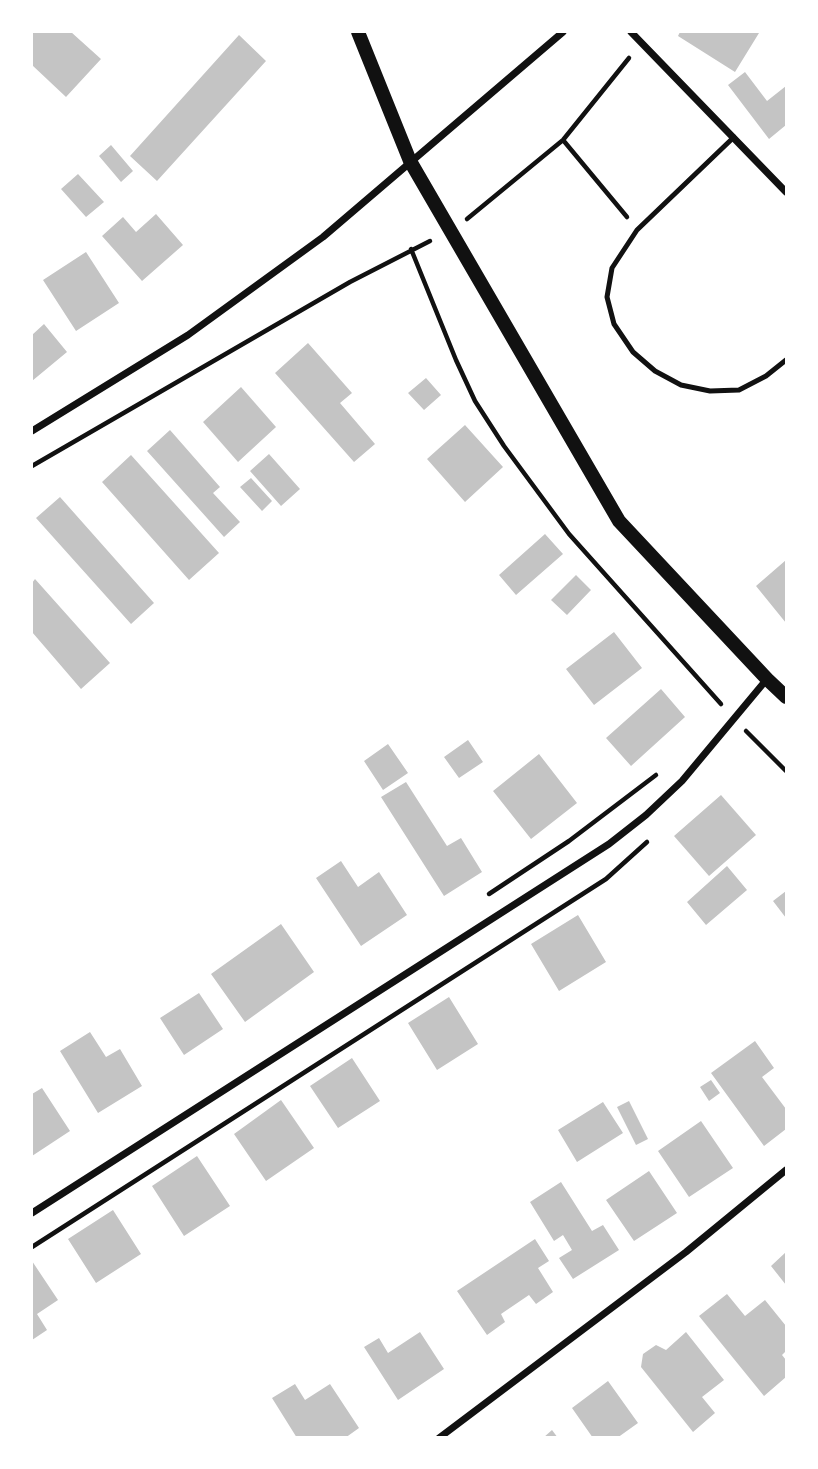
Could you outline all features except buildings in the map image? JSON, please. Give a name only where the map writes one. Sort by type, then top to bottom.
[{"type":"main road","points":[[358,32],[410,161],[619,521],[786,697]]},
{"type":"street","points":[[32,431],[188,335],[323,237],[564,32]]},
{"type":"street","points":[[631,32],[786,192]]},
{"type":"street","points":[[32,1213],[609,844],[646,815],[682,781],[767,680]]},
{"type":"street","points":[[439,1437],[676,1259],[786,1170]]},
{"type":"lane","points":[[735,137],[637,230],[612,268],[607,297],[614,324],[633,352],[655,371],[681,385],[710,391],[739,390],[766,376],[786,360]]},
{"type":"path","points":[[32,466],[350,282],[411,249],[450,233],[563,140],[642,43]]},
{"type":"path","points":[[563,140],[637,230]]},
{"type":"path","points":[[411,249],[475,401],[504,446],[569,534],[735,719],[786,771]]},
{"type":"path","points":[[479,901],[569,841],[663,769]]},
{"type":"path","points":[[32,1247],[606,879],[655,835]]}]
